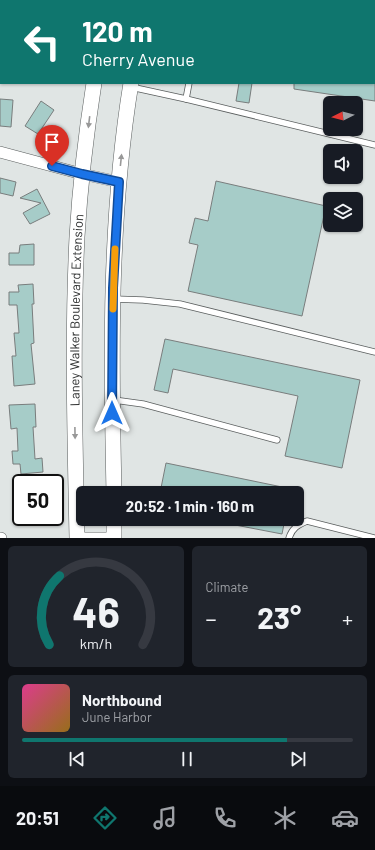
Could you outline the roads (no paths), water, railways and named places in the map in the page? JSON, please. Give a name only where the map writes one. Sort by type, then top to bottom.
[{"type":"main road","name":"Laney Walker Boulevard Extension","points":[[76,538],[75,328],[77,238],[82,174],[94,84]]},
{"type":"main road","points":[[114,486],[112,400],[115,230],[119,182],[131,85]]},
{"type":"main road","points":[[114,526],[115,538]]},
{"type":"street","points":[[0,152],[82,174],[119,182]]},
{"type":"street","points":[[76,538],[115,538]]},
{"type":"lane","points":[[186,99],[189,84]]},
{"type":"lane","points":[[131,85],[375,145]]},
{"type":"lane","points":[[113,299],[143,300],[180,304],[375,352]]},
{"type":"lane","points":[[112,400],[143,404],[278,440]]},
{"type":"lane","points":[[289,538],[297,525],[307,521],[374,538]]}]
